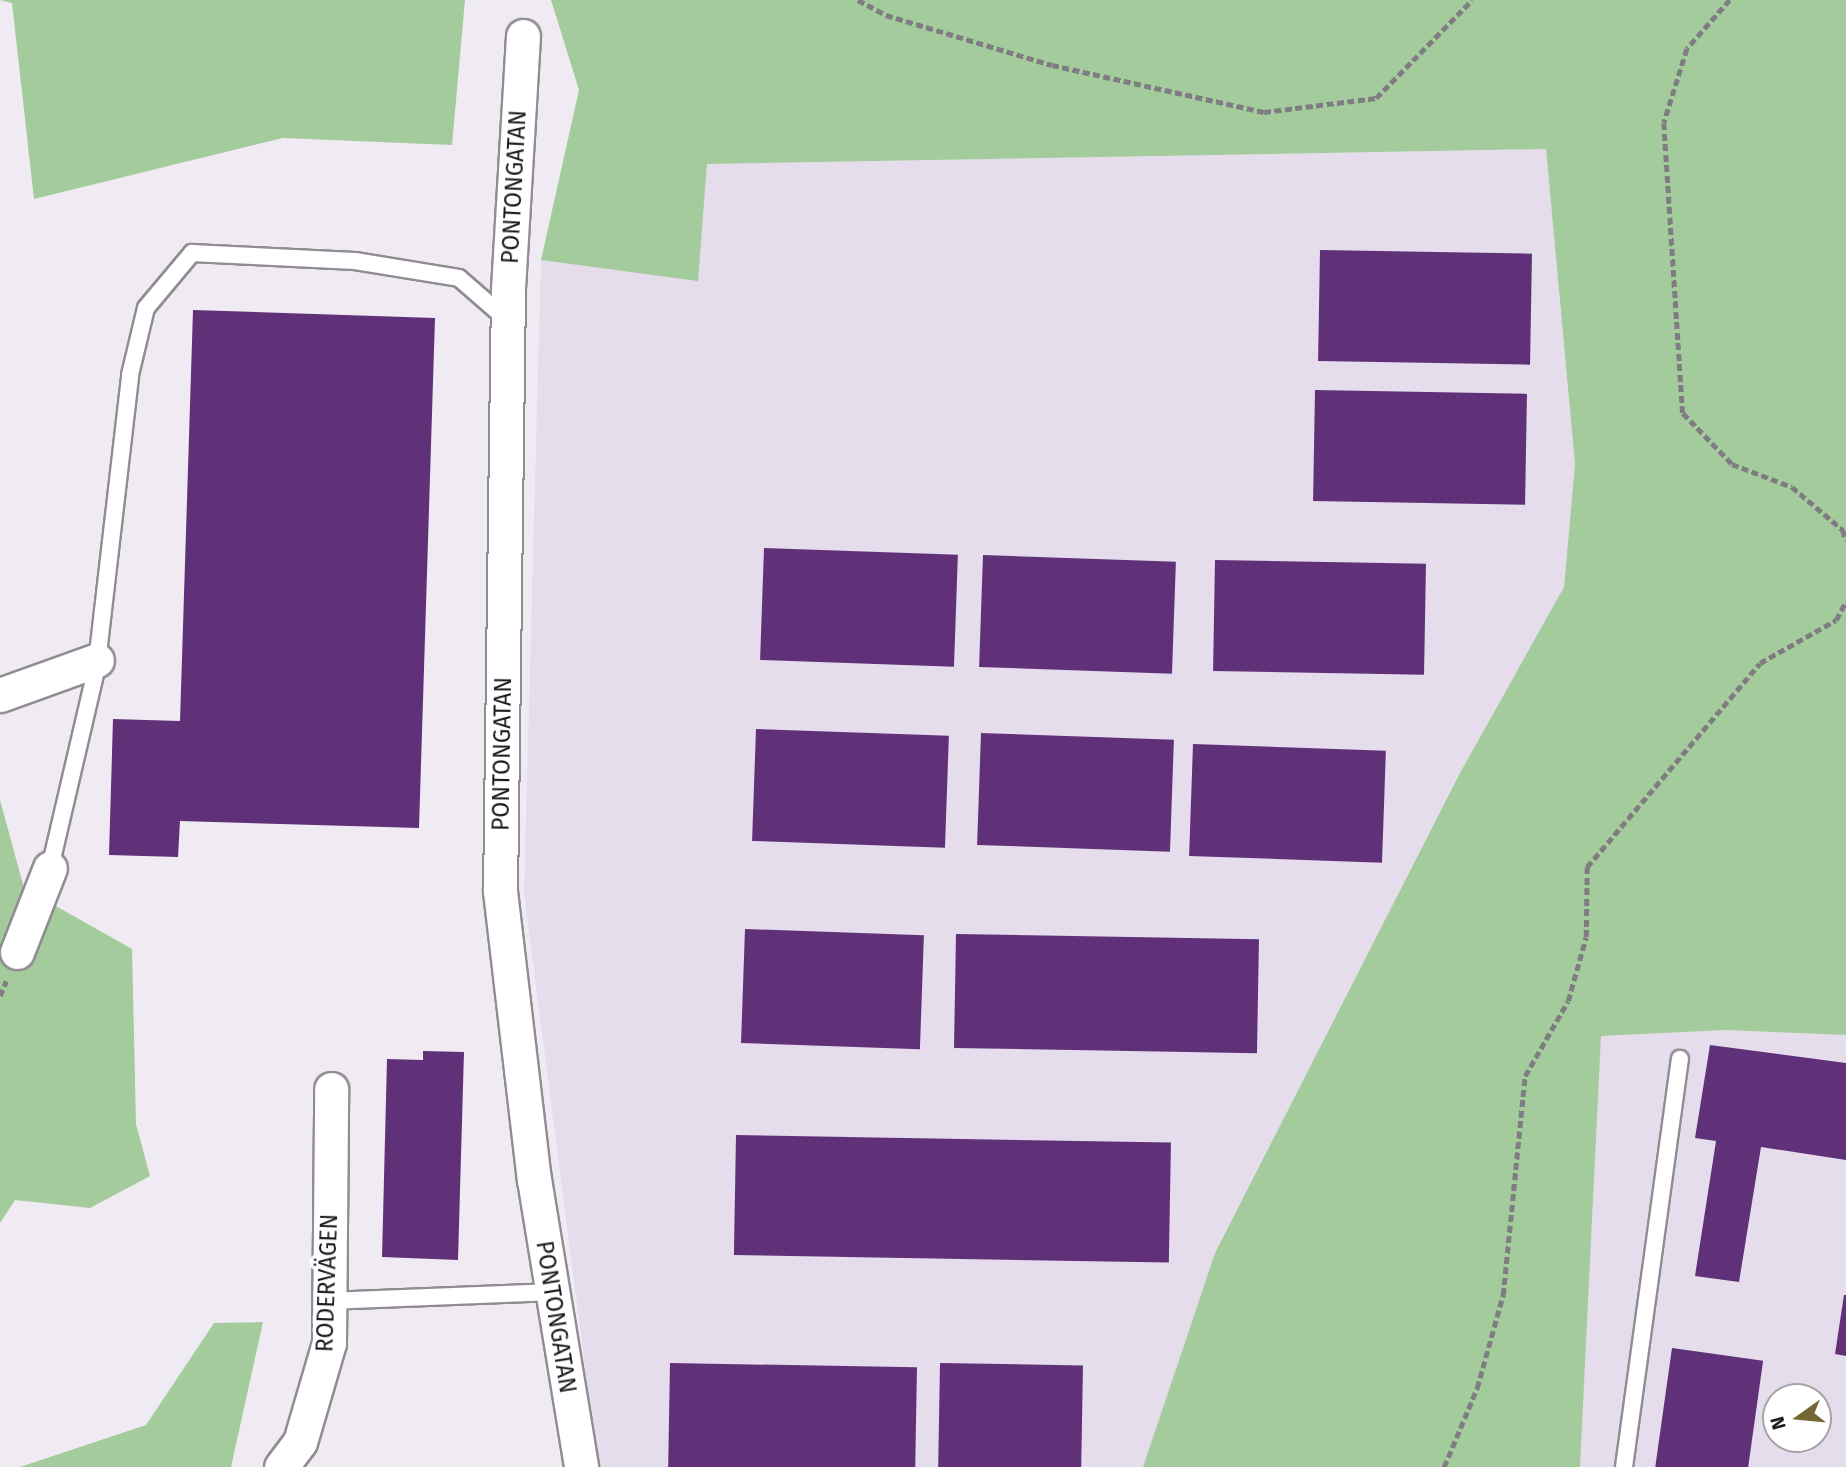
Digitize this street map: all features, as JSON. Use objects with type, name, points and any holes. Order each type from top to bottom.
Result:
[{"type":"street","name":"PONTONGATAN","points":[[523,36],[507,320],[500,891],[552,1292],[580,1467]]},
{"type":"street","points":[[0,695],[97,660]]},
{"type":"street","points":[[17,952],[50,868]]},
{"type":"street","name":"RODERVÄGEN","points":[[281,1467],[300,1442],[329,1343],[331,1089]]},
{"type":"lane","points":[[50,868],[97,660],[130,375],[146,308],[192,253],[355,261],[459,278],[507,320]]},
{"type":"lane","points":[[1624,1467],[1680,1059]]},
{"type":"lane","points":[[329,1301],[552,1292]]},
{"type":"path","points":[[858,0],[886,15],[1052,65],[1264,112],[1376,98],[1472,0]]},
{"type":"path","points":[[1730,0],[1687,49],[1664,123],[1683,413],[1732,464],[1792,487],[1843,530],[1846,541]]},
{"type":"path","points":[[1444,1467],[1477,1388],[1503,1295],[1525,1076],[1568,1001],[1586,937],[1587,867],[1760,663],[1836,620],[1846,601]]},
{"type":"shaded area","points":[[1546,149],[1575,464],[1564,587],[1460,773],[1215,1253],[1143,1467],[598,1467],[524,893],[541,260],[697,280],[707,164]]},
{"type":"shaded area","points":[[1725,1030],[1846,1035],[1846,1467],[1580,1467],[1601,1036]]},
{"type":"green space","points":[[0,0],[465,0],[452,145],[283,138],[34,199],[12,3]]},
{"type":"green space","points":[[551,0],[1846,0],[1846,1035],[1725,1030],[1601,1036],[1580,1467],[1143,1467],[1215,1253],[1460,773],[1564,587],[1575,464],[1546,149],[707,164],[698,281],[541,260],[579,90]]},
{"type":"green space","points":[[0,800],[24,888],[132,949],[136,1124],[150,1176],[90,1208],[15,1200],[0,1223]]},
{"type":"green space","points":[[263,1322],[231,1467],[20,1467],[146,1425],[214,1323]]},
{"type":"building","points":[[1320,250],[1532,254],[1530,365],[1318,361]]},
{"type":"building","points":[[193,310],[435,318],[419,828],[180,821],[178,857],[109,855],[113,719],[180,721]]},
{"type":"building","points":[[1315,390],[1527,394],[1525,505],[1313,501]]},
{"type":"building","points":[[764,548],[958,555],[954,667],[760,660]]},
{"type":"building","points":[[983,555],[1176,562],[1172,674],[979,667]]},
{"type":"building","points":[[1215,560],[1426,564],[1424,675],[1213,671]]},
{"type":"building","points":[[756,729],[949,736],[945,848],[752,841]]},
{"type":"building","points":[[981,733],[1174,740],[1170,852],[977,845]]},
{"type":"building","points":[[1193,744],[1386,751],[1382,863],[1189,856]]},
{"type":"building","points":[[745,929],[924,935],[920,1049],[741,1043]]},
{"type":"building","points":[[956,934],[1259,939],[1257,1053],[954,1048]]},
{"type":"building","points":[[1710,1045],[1846,1063],[1846,1160],[1761,1147],[1739,1282],[1695,1276],[1716,1141],[1695,1138]]},
{"type":"building","points":[[423,1051],[464,1052],[458,1260],[382,1257],[387,1059],[423,1060]]},
{"type":"building","points":[[736,1135],[1171,1143],[1169,1263],[734,1255]]},
{"type":"building","points":[[1846,1295],[1846,1356],[1835,1354]]},
{"type":"building","points":[[1672,1348],[1763,1361],[1748,1467],[1655,1467]]},
{"type":"building","points":[[670,1363],[917,1367],[915,1467],[668,1467]]},
{"type":"building","points":[[940,1363],[1083,1365],[1081,1467],[938,1467]]}]
